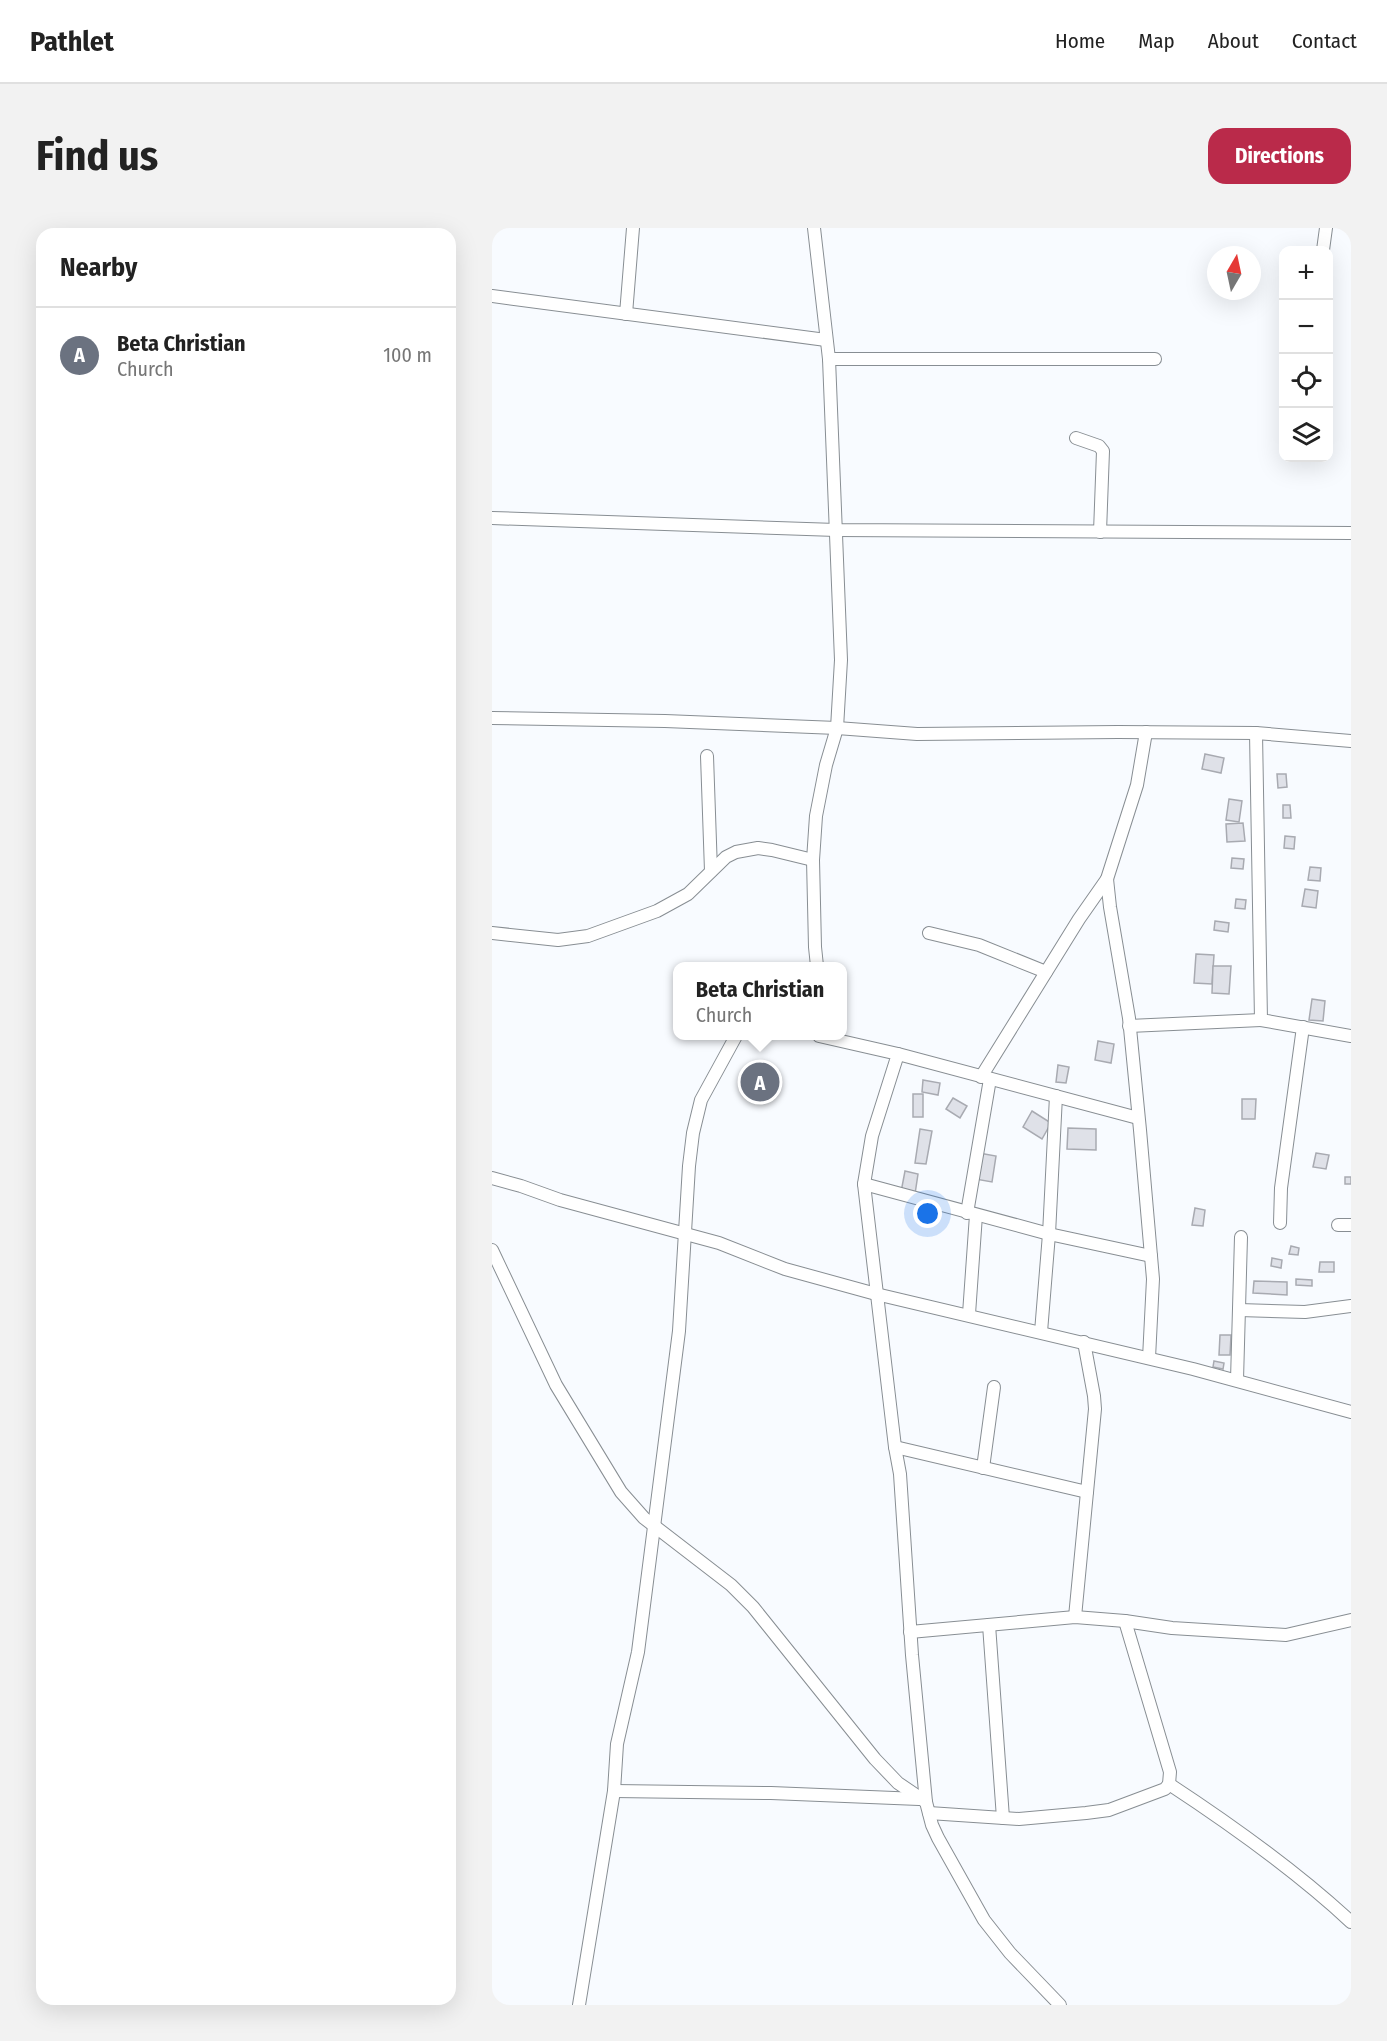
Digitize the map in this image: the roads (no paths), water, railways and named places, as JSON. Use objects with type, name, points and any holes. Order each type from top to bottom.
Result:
[{"type":"street","points":[[626,314],[633,228]]},
{"type":"street","points":[[813,228],[829,359],[842,660],[837,728],[826,765],[816,816],[813,860],[817,962]]},
{"type":"street","points":[[1324,246],[1326,228]]},
{"type":"street","points":[[492,296],[826,340]]},
{"type":"street","points":[[829,359],[1155,359]]},
{"type":"street","points":[[1076,438],[1099,446],[1103,451],[1100,532]]},
{"type":"street","points":[[492,518],[836,530],[1351,533]]},
{"type":"street","points":[[492,718],[665,721],[837,728],[917,734],[1256,733],[1351,741]]},
{"type":"street","points":[[969,1314],[971,1214],[986,1078],[1046,972],[1107,879],[1137,785],[1146,732]]},
{"type":"street","points":[[1256,733],[1261,1020]]},
{"type":"street","points":[[707,756],[711,872]]},
{"type":"street","points":[[492,933],[558,940],[588,936],[657,911],[688,894],[726,857],[736,852],[772,850],[813,860]]},
{"type":"street","points":[[1107,879],[1129,1026],[1138,1118],[1153,1290],[1149,1358]]},
{"type":"street","points":[[929,933],[978,945],[1046,972]]},
{"type":"street","points":[[1129,1026],[1261,1020],[1351,1036]]},
{"type":"street","points":[[1280,1223],[1281,1188],[1303,1027]]},
{"type":"street","points":[[579,2005],[614,1791],[617,1744],[638,1652],[655,1527],[679,1331],[688,1166],[693,1133],[701,1100],[733,1040]]},
{"type":"street","points":[[840,1040],[1138,1118]]},
{"type":"street","points":[[898,1054],[872,1136],[864,1184],[900,1474],[910,1632],[925,1805],[938,1838],[984,1920],[1010,1953],[1060,2005]]},
{"type":"street","points":[[1041,1332],[1056,1096]]},
{"type":"street","points":[[492,1178],[529,1188],[560,1200],[719,1243],[785,1269],[876,1294],[1149,1358],[1351,1412]]},
{"type":"street","points":[[864,1184],[1049,1234],[1150,1256]]},
{"type":"street","points":[[1338,1225],[1351,1225]]},
{"type":"street","points":[[1237,1380],[1242,1237]]},
{"type":"street","points":[[492,1250],[556,1385],[621,1492],[644,1518],[731,1585],[753,1607],[875,1759],[898,1783],[925,1805]]},
{"type":"street","points":[[1239,1310],[1305,1312],[1351,1306]]},
{"type":"street","points":[[1075,1617],[1095,1409],[1084,1342]]},
{"type":"street","points":[[983,1468],[994,1387]]},
{"type":"street","points":[[895,1447],[1088,1492]]},
{"type":"street","points":[[910,1632],[1075,1617],[1172,1628],[1268,1635],[1303,1632],[1351,1620]]},
{"type":"street","points":[[614,1791],[771,1793],[925,1805],[1019,1819],[1109,1810],[1165,1789],[1169,1784],[1170,1772],[1125,1621]]},
{"type":"street","points":[[989,1625],[1003,1818]]},
{"type":"street","points":[[1169,1784],[1228,1822],[1276,1858],[1314,1887],[1351,1922]]},
{"type":"place","name":"Beta Christian","points":[[760,1082]]}]
